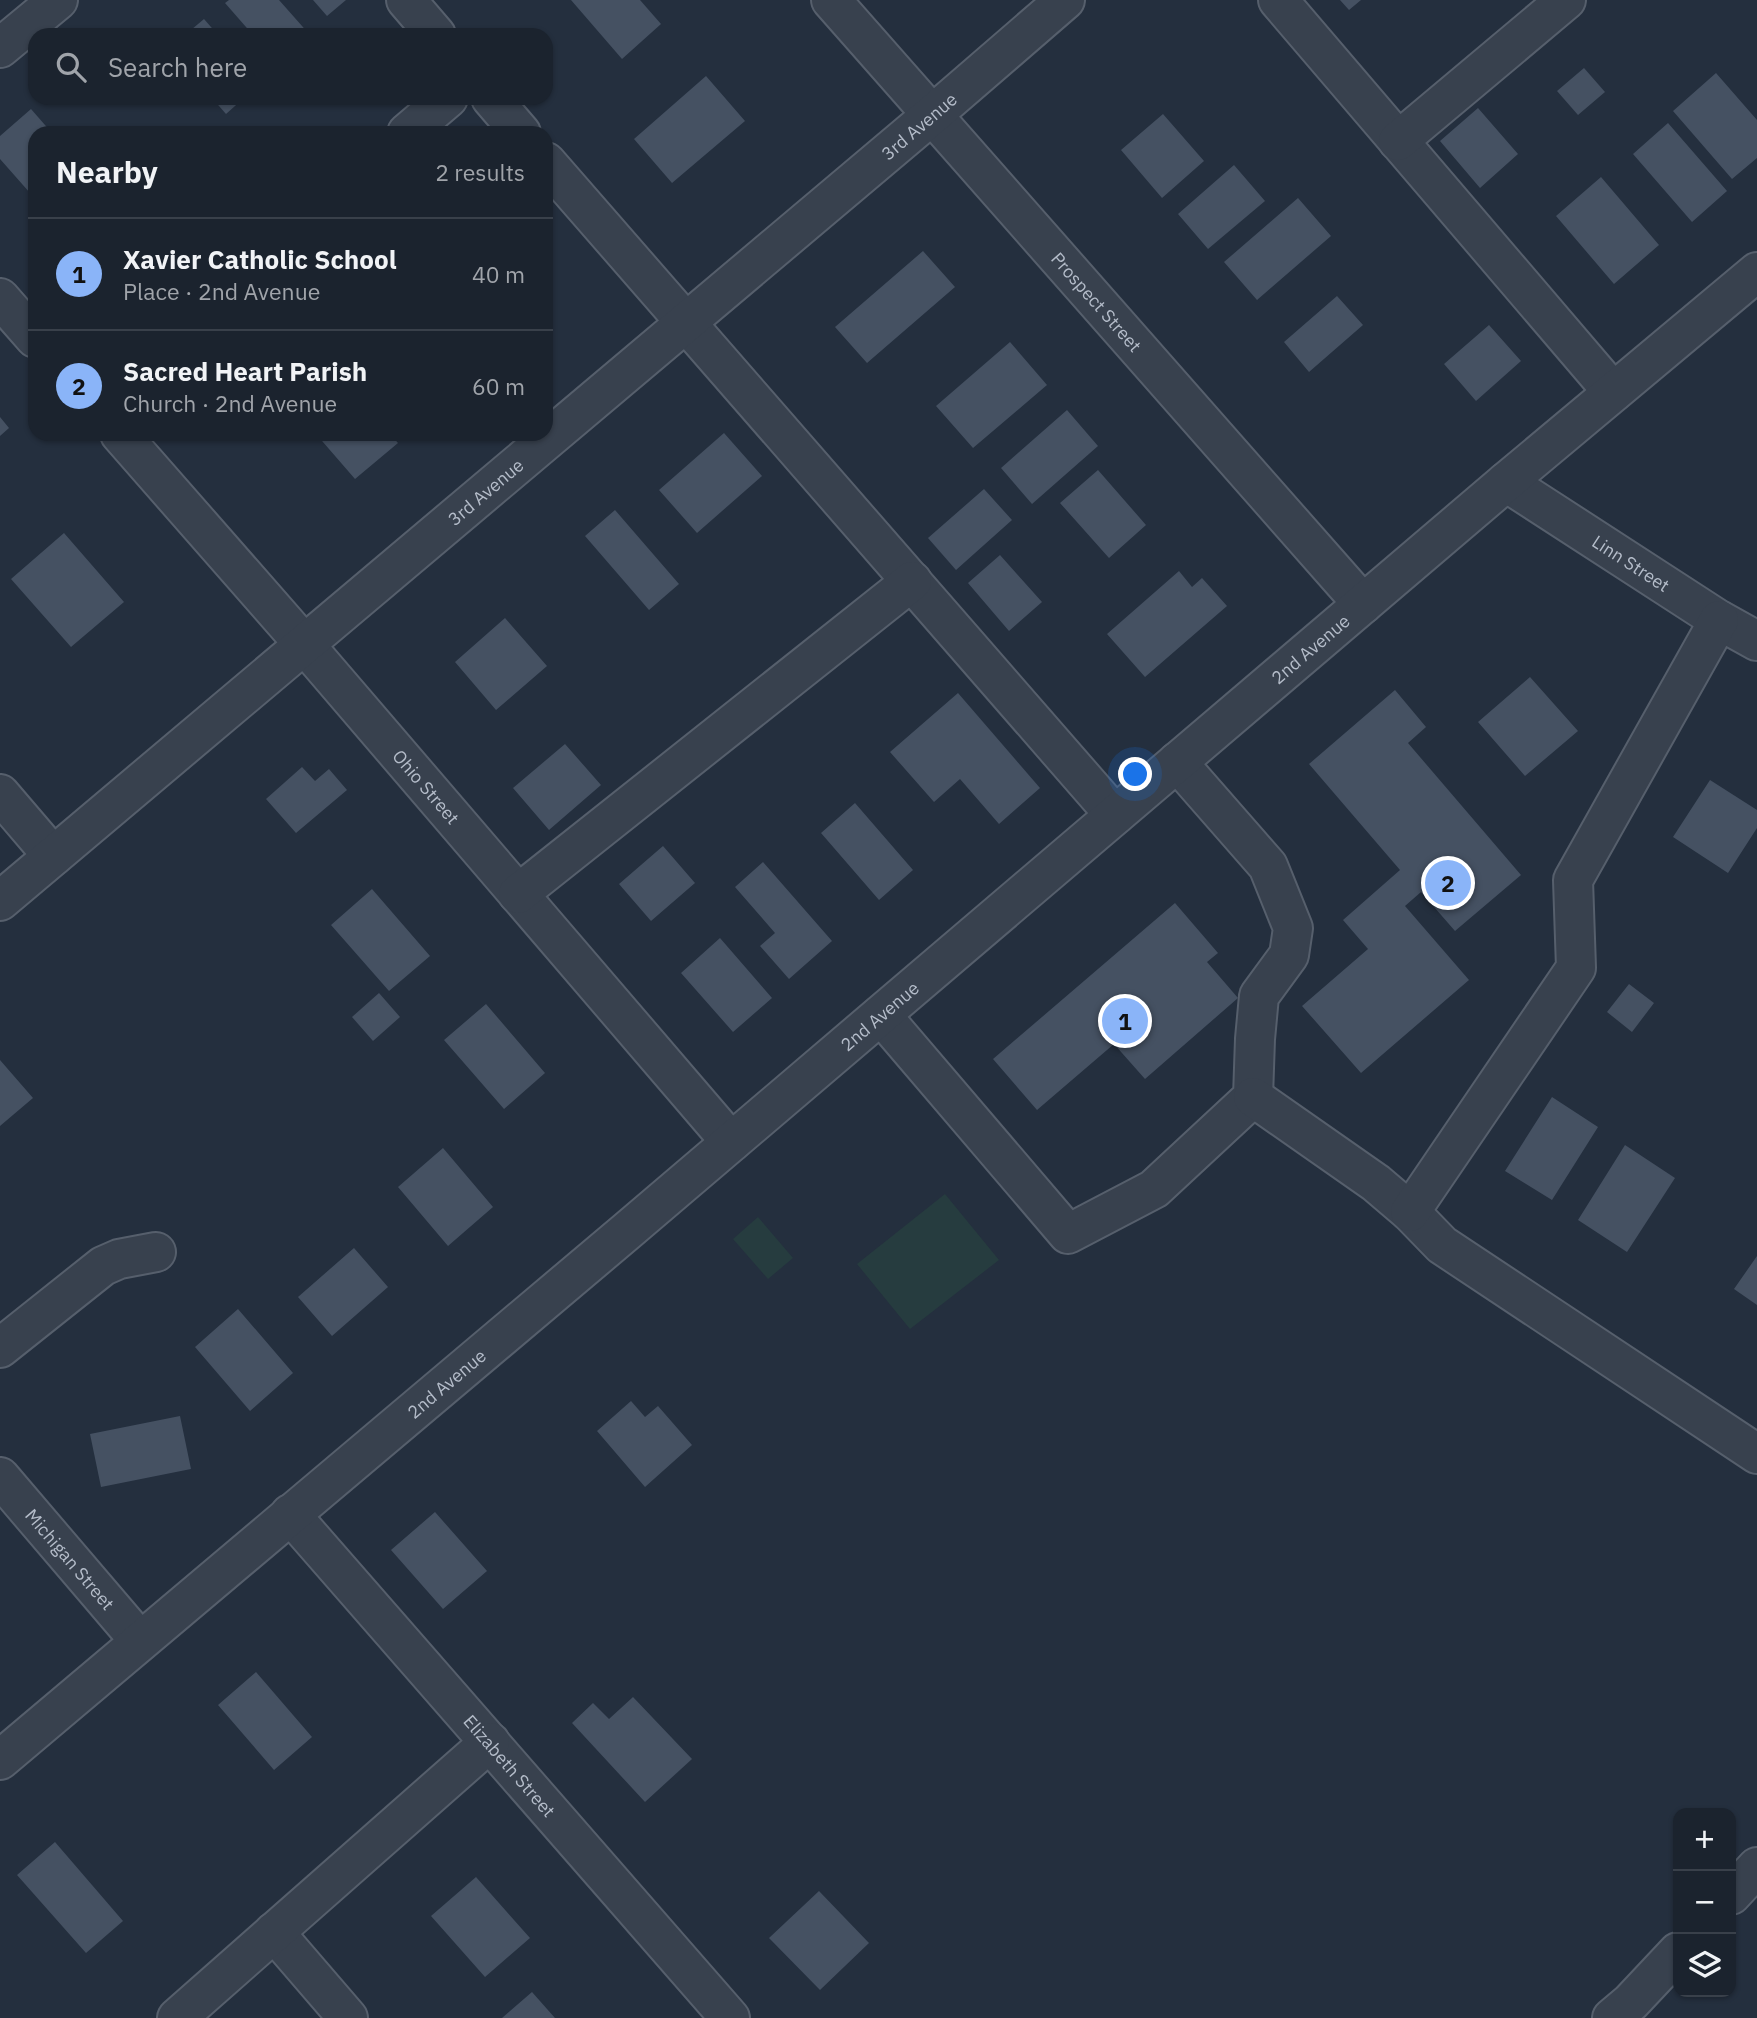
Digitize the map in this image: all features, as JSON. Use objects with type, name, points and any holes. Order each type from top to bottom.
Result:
[{"type":"street","points":[[0,48],[58,0]]},
{"type":"street","points":[[405,0],[430,28]]},
{"type":"street","name":"Prospect Street","points":[[831,0],[1363,604]]},
{"type":"street","name":"3rd Avenue","points":[[553,435],[932,116],[1065,0]]},
{"type":"street","points":[[1278,0],[1613,392]]},
{"type":"street","points":[[1398,141],[1566,0]]},
{"type":"street","points":[[415,126],[440,105]]},
{"type":"street","points":[[497,105],[515,126]]},
{"type":"street","points":[[553,170],[1115,815]]},
{"type":"street","name":"2nd Avenue","points":[[0,1760],[1757,272]]},
{"type":"street","points":[[0,298],[28,330]]},
{"type":"street","name":"Ohio Street","points":[[126,441],[731,1142]]},
{"type":"street","name":"3rd Avenue","points":[[0,901],[546,441]]},
{"type":"street","name":"Linn Street","points":[[1506,482],[1719,620],[1757,641]]},
{"type":"street","points":[[518,894],[912,581]]},
{"type":"street","points":[[1410,1212],[1576,968],[1573,880],[1719,620]]},
{"type":"street","points":[[881,1015],[1068,1234],[1154,1189],[1253,1097],[1259,996],[1289,955],[1293,928],[1268,866],[1177,762]]},
{"type":"street","points":[[0,794],[53,856]]},
{"type":"street","points":[[1253,1097],[1376,1183],[1410,1212],[1442,1245],[1757,1454]]},
{"type":"street","points":[[0,1348],[103,1266],[119,1259],[156,1252]]},
{"type":"street","name":"Michigan Street","points":[[0,1477],[140,1641]]},
{"type":"street","name":"Elizabeth Street","points":[[290,1514],[730,2018]]},
{"type":"street","points":[[177,2018],[490,1742]]},
{"type":"street","points":[[1736,1890],[1757,1867]]},
{"type":"street","points":[[274,1933],[348,2018]]},
{"type":"street","points":[[1612,2018],[1673,1957]]},
{"type":"green space","points":[[945,1194],[999,1260],[910,1329],[857,1264]]},
{"type":"green space","points":[[758,1217],[793,1258],[768,1279],[733,1239]]},
{"type":"building","points":[[229,0],[279,0],[304,28],[247,28],[225,3]]},
{"type":"building","points":[[313,0],[346,0],[327,16]]},
{"type":"building","points":[[571,0],[640,0],[661,24],[622,59]]},
{"type":"building","points":[[1340,0],[1361,0],[1349,10]]},
{"type":"building","points":[[204,19],[212,28],[193,28]]},
{"type":"building","points":[[1584,68],[1605,92],[1578,115],[1557,91]]},
{"type":"building","points":[[1716,73],[1757,120],[1757,158],[1732,179],[1673,111]]},
{"type":"building","points":[[706,76],[745,121],[672,183],[634,139]]},
{"type":"building","points":[[218,105],[236,105],[226,114]]},
{"type":"building","points":[[1478,108],[1518,154],[1480,188],[1440,141]]},
{"type":"building","points":[[31,109],[46,126],[28,126],[28,191],[0,159],[0,136]]},
{"type":"building","points":[[1163,114],[1204,161],[1162,198],[1121,150]]},
{"type":"building","points":[[1668,123],[1727,191],[1692,222],[1633,154]]},
{"type":"building","points":[[1234,165],[1265,201],[1208,249],[1178,214]]},
{"type":"building","points":[[1601,177],[1659,245],[1614,284],[1556,216]]},
{"type":"building","points":[[1298,198],[1331,236],[1257,300],[1224,262]]},
{"type":"building","points":[[923,251],[955,287],[867,363],[835,327]]},
{"type":"building","points":[[1337,296],[1363,325],[1309,372],[1284,342]]},
{"type":"building","points":[[1489,325],[1521,361],[1476,401],[1444,364]]},
{"type":"building","points":[[1010,342],[1047,385],[973,448],[936,406]]},
{"type":"building","points":[[1067,410],[1098,446],[1032,504],[1001,468]]},
{"type":"building","points":[[0,417],[9,428],[0,436]]},
{"type":"building","points":[[724,433],[762,476],[697,533],[659,490]]},
{"type":"building","points":[[322,441],[398,443],[355,479]]},
{"type":"building","points":[[1098,470],[1146,525],[1109,558],[1060,503]]},
{"type":"building","points":[[984,489],[1012,520],[956,570],[928,538]]},
{"type":"building","points":[[615,510],[679,584],[649,610],[585,536]]},
{"type":"building","points":[[64,533],[124,602],[71,647],[11,579]]},
{"type":"building","points":[[1000,555],[1042,602],[1009,631],[968,583]]},
{"type":"building","points":[[1179,571],[1192,587],[1202,578],[1227,606],[1145,677],[1107,634]]},
{"type":"building","points":[[505,618],[547,666],[496,710],[455,662]]},
{"type":"building","points":[[1530,677],[1578,731],[1525,776],[1478,722]]},
{"type":"building","points":[[1395,690],[1426,727],[1408,743],[1521,875],[1455,931],[1421,892],[1405,906],[1469,980],[1361,1073],[1302,1006],[1368,949],[1343,920],[1400,870],[1309,764]]},
{"type":"building","points":[[958,693],[1040,788],[999,824],[960,779],[934,802],[890,752]]},
{"type":"building","points":[[565,744],[601,785],[549,830],[513,788]]},
{"type":"building","points":[[302,767],[315,781],[329,769],[347,790],[296,833],[266,799]]},
{"type":"building","points":[[1710,780],[1757,810],[1757,828],[1728,873],[1673,837]]},
{"type":"building","points":[[855,803],[913,870],[879,900],[821,833]]},
{"type":"building","points":[[663,846],[695,883],[651,921],[619,884]]},
{"type":"building","points":[[763,862],[832,941],[789,979],[760,946],[775,933],[735,887]]},
{"type":"building","points":[[372,889],[430,956],[389,991],[331,925]]},
{"type":"building","points":[[1175,903],[1218,953],[1207,962],[1238,998],[1145,1079],[1114,1044],[1037,1110],[993,1059]]},
{"type":"building","points":[[720,938],[772,998],[733,1032],[681,973]]},
{"type":"building","points":[[1629,984],[1654,1003],[1632,1032],[1607,1012]]},
{"type":"building","points":[[379,993],[400,1017],[373,1041],[352,1017]]},
{"type":"building","points":[[486,1004],[545,1073],[504,1109],[444,1040]]},
{"type":"building","points":[[0,1060],[33,1098],[0,1126]]},
{"type":"building","points":[[1552,1097],[1598,1127],[1552,1200],[1505,1171]]},
{"type":"building","points":[[1625,1145],[1675,1178],[1627,1252],[1578,1220]]},
{"type":"building","points":[[443,1148],[493,1207],[448,1246],[398,1187]]},
{"type":"building","points":[[354,1248],[388,1287],[332,1336],[298,1297]]},
{"type":"building","points":[[1757,1256],[1757,1305],[1734,1289]]},
{"type":"building","points":[[238,1309],[293,1373],[250,1411],[195,1347]]},
{"type":"building","points":[[631,1401],[645,1417],[658,1406],[692,1445],[645,1487],[597,1431]]},
{"type":"building","points":[[180,1416],[191,1469],[101,1487],[90,1434]]},
{"type":"building","points":[[435,1512],[487,1571],[443,1609],[391,1550]]},
{"type":"building","points":[[256,1672],[312,1737],[274,1770],[218,1705]]},
{"type":"building","points":[[633,1697],[692,1759],[645,1802],[572,1723],[593,1703],[609,1719]]},
{"type":"building","points":[[55,1842],[123,1921],[86,1953],[17,1875]]},
{"type":"building","points":[[476,1877],[530,1938],[485,1977],[431,1916]]},
{"type":"building","points":[[819,1891],[869,1943],[820,1990],[769,1938]]},
{"type":"building","points":[[532,1992],[555,2018],[502,2018]]},
{"type":"place","name":"Sacred Heart Parish","points":[[1448,883]]},
{"type":"place","name":"Xavier Catholic School","points":[[1125,1021]]}]
